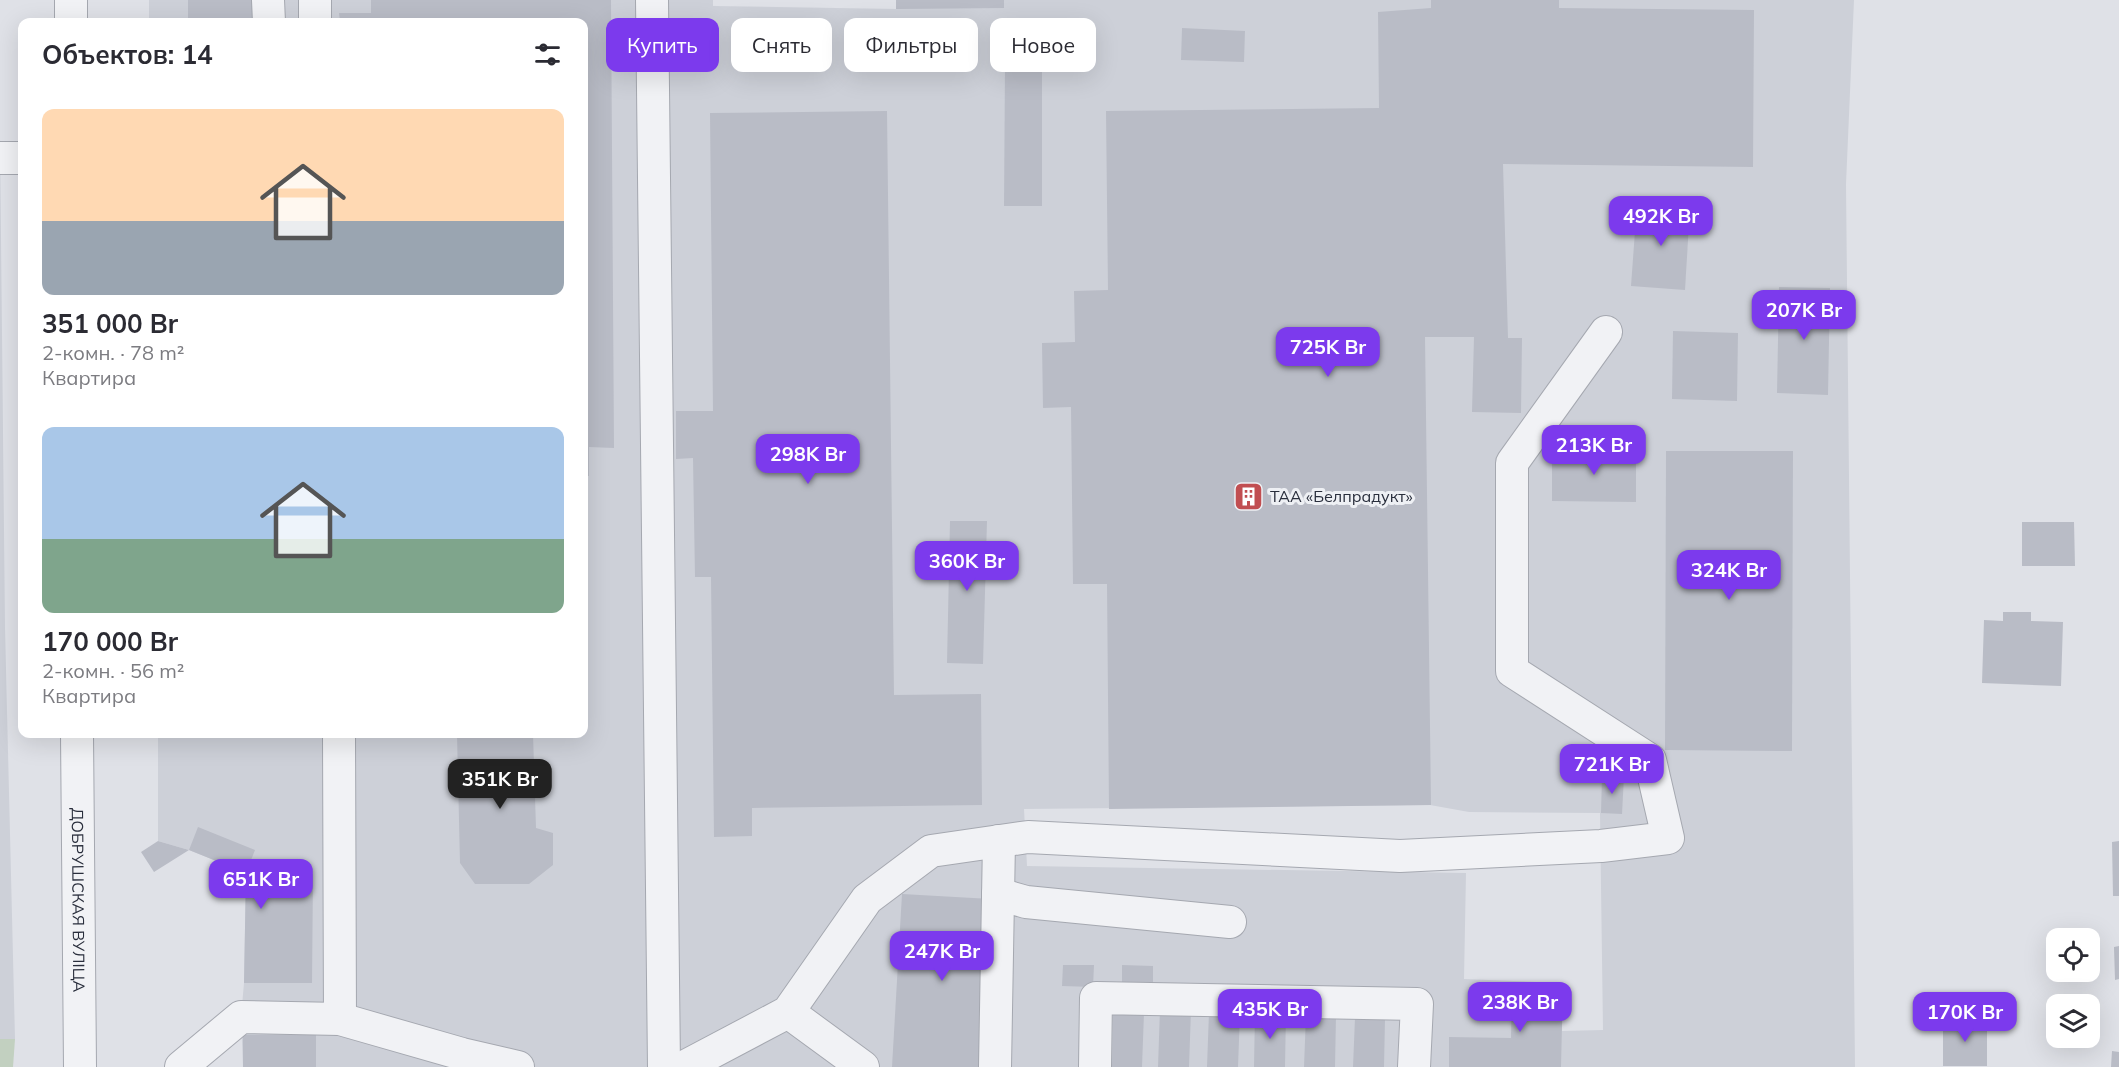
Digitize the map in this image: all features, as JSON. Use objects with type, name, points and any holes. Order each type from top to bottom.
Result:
[{"type":"street","points":[[71,0],[71,18]]},
{"type":"street","points":[[268,0],[268,18]]},
{"type":"street","points":[[315,0],[315,18]]},
{"type":"street","points":[[652,0],[664,1067]]},
{"type":"street","points":[[0,158],[18,158]]},
{"type":"street","points":[[684,1067],[788,1012],[867,899],[931,851],[1028,837],[1400,856],[1601,846],[1668,838],[1650,760],[1512,671],[1512,463],[1606,332]]},
{"type":"street","name":"ДОБРУШСКАЯ ВУЛІЦА","points":[[77,738],[80,1067]]},
{"type":"street","points":[[339,738],[340,1019]]},
{"type":"street","points":[[995,1067],[999,841]]},
{"type":"street","points":[[998,894],[1026,902],[1230,922]]},
{"type":"street","points":[[1095,1067],[1096,998],[1417,1004],[1414,1067]]},
{"type":"street","points":[[788,1012],[863,1067]]},
{"type":"street","points":[[182,1067],[242,1017],[340,1019],[462,1054],[518,1067]]},
{"type":"shaded area","points":[[149,0],[713,0],[713,6],[896,9],[896,0],[1854,0],[1846,184],[1855,1067],[243,1067],[241,1017],[244,983],[246,873],[189,850],[158,841],[158,738],[588,738],[588,18],[149,18]],"holes":[[[1430,805],[1469,812],[1600,813],[1603,1030],[1562,1031],[1563,983],[1464,979],[1466,873],[1027,866],[1024,809]]]},
{"type":"shaded area","points":[[0,138],[5,628],[15,1039],[0,1039]]},
{"type":"green space","points":[[0,1039],[15,1039],[13,1067],[0,1067]]},
{"type":"building","points":[[188,0],[257,0],[258,18],[188,18]]},
{"type":"building","points":[[371,0],[611,0],[611,18],[606,18],[606,72],[611,72],[614,448],[589,447],[589,476],[588,18],[340,18],[339,13],[371,13]]},
{"type":"building","points":[[896,0],[1004,0],[1004,8],[896,9]]},
{"type":"building","name":"ТАА «Белпрадукт»","points":[[1431,0],[1559,0],[1559,8],[1754,10],[1753,167],[1503,164],[1508,338],[1522,338],[1521,413],[1472,412],[1474,337],[1425,337],[1431,805],[1109,809],[1107,584],[1073,584],[1071,407],[1043,408],[1042,343],[1075,342],[1074,291],[1108,290],[1106,111],[1379,108],[1378,12],[1431,8]]},
{"type":"building","points":[[1182,28],[1245,31],[1244,62],[1181,60]]},
{"type":"building","points":[[1005,72],[1042,72],[1042,206],[1004,206]]},
{"type":"building","points":[[887,111],[894,695],[981,694],[982,805],[752,808],[752,836],[714,837],[711,577],[695,577],[693,458],[676,459],[676,411],[713,411],[710,113]]},
{"type":"building","points":[[1637,204],[1690,207],[1685,290],[1631,286]]},
{"type":"building","points":[[1779,287],[1830,288],[1828,395],[1777,393]]},
{"type":"building","points":[[1673,331],[1738,333],[1737,401],[1672,399]]},
{"type":"building","points":[[1552,449],[1636,450],[1636,502],[1552,501]]},
{"type":"building","points":[[1666,451],[1793,451],[1792,751],[1665,750]]},
{"type":"building","points":[[950,521],[987,521],[983,664],[947,663]]},
{"type":"building","points":[[2022,522],[2074,522],[2075,566],[2022,566]]},
{"type":"building","points":[[2003,612],[2031,612],[2031,621],[2063,622],[2061,686],[1982,683],[1984,620],[2003,621]]},
{"type":"building","points":[[457,738],[533,738],[536,828],[553,833],[553,865],[529,884],[475,884],[460,863]]},
{"type":"building","points":[[1602,776],[1624,776],[1622,814],[1601,813]]},
{"type":"building","points":[[198,827],[255,850],[246,873],[189,850]]},
{"type":"building","points":[[158,841],[189,850],[154,872],[141,852]]},
{"type":"building","points":[[2119,841],[2119,896],[2113,896],[2112,842]]},
{"type":"building","points":[[246,873],[313,874],[312,983],[244,983]]},
{"type":"building","points":[[902,894],[991,899],[982,1067],[892,1067]]},
{"type":"building","points":[[2119,946],[2119,979],[2115,980],[2114,947]]},
{"type":"building","points":[[1063,965],[1094,965],[1093,987],[1062,986]]},
{"type":"building","points":[[1122,965],[1153,966],[1153,987],[1122,986]]},
{"type":"building","points":[[1512,982],[1563,983],[1561,1067],[1449,1067],[1449,1037],[1511,1038]]},
{"type":"building","points":[[1160,1009],[1191,1010],[1189,1067],[1158,1067]]},
{"type":"building","points":[[1113,1012],[1144,1013],[1142,1067],[1112,1067]]},
{"type":"building","points":[[1209,1012],[1240,1013],[1238,1067],[1207,1067]]},
{"type":"building","points":[[1255,1012],[1286,1013],[1285,1067],[1254,1067]]},
{"type":"building","points":[[1306,1015],[1336,1016],[1335,1067],[1304,1067]]},
{"type":"building","points":[[1355,1018],[1385,1019],[1384,1067],[1353,1067]]},
{"type":"building","points":[[1943,1020],[1987,1020],[1987,1066],[1943,1066]]},
{"type":"building","points":[[243,1035],[316,1035],[316,1067],[243,1067]]},
{"type":"building","points":[[2112,1051],[2119,1052],[2119,1067],[2111,1067]]},
{"type":"place","name":"ТАА «Белпрадукт»","points":[[1249,496]]}]
